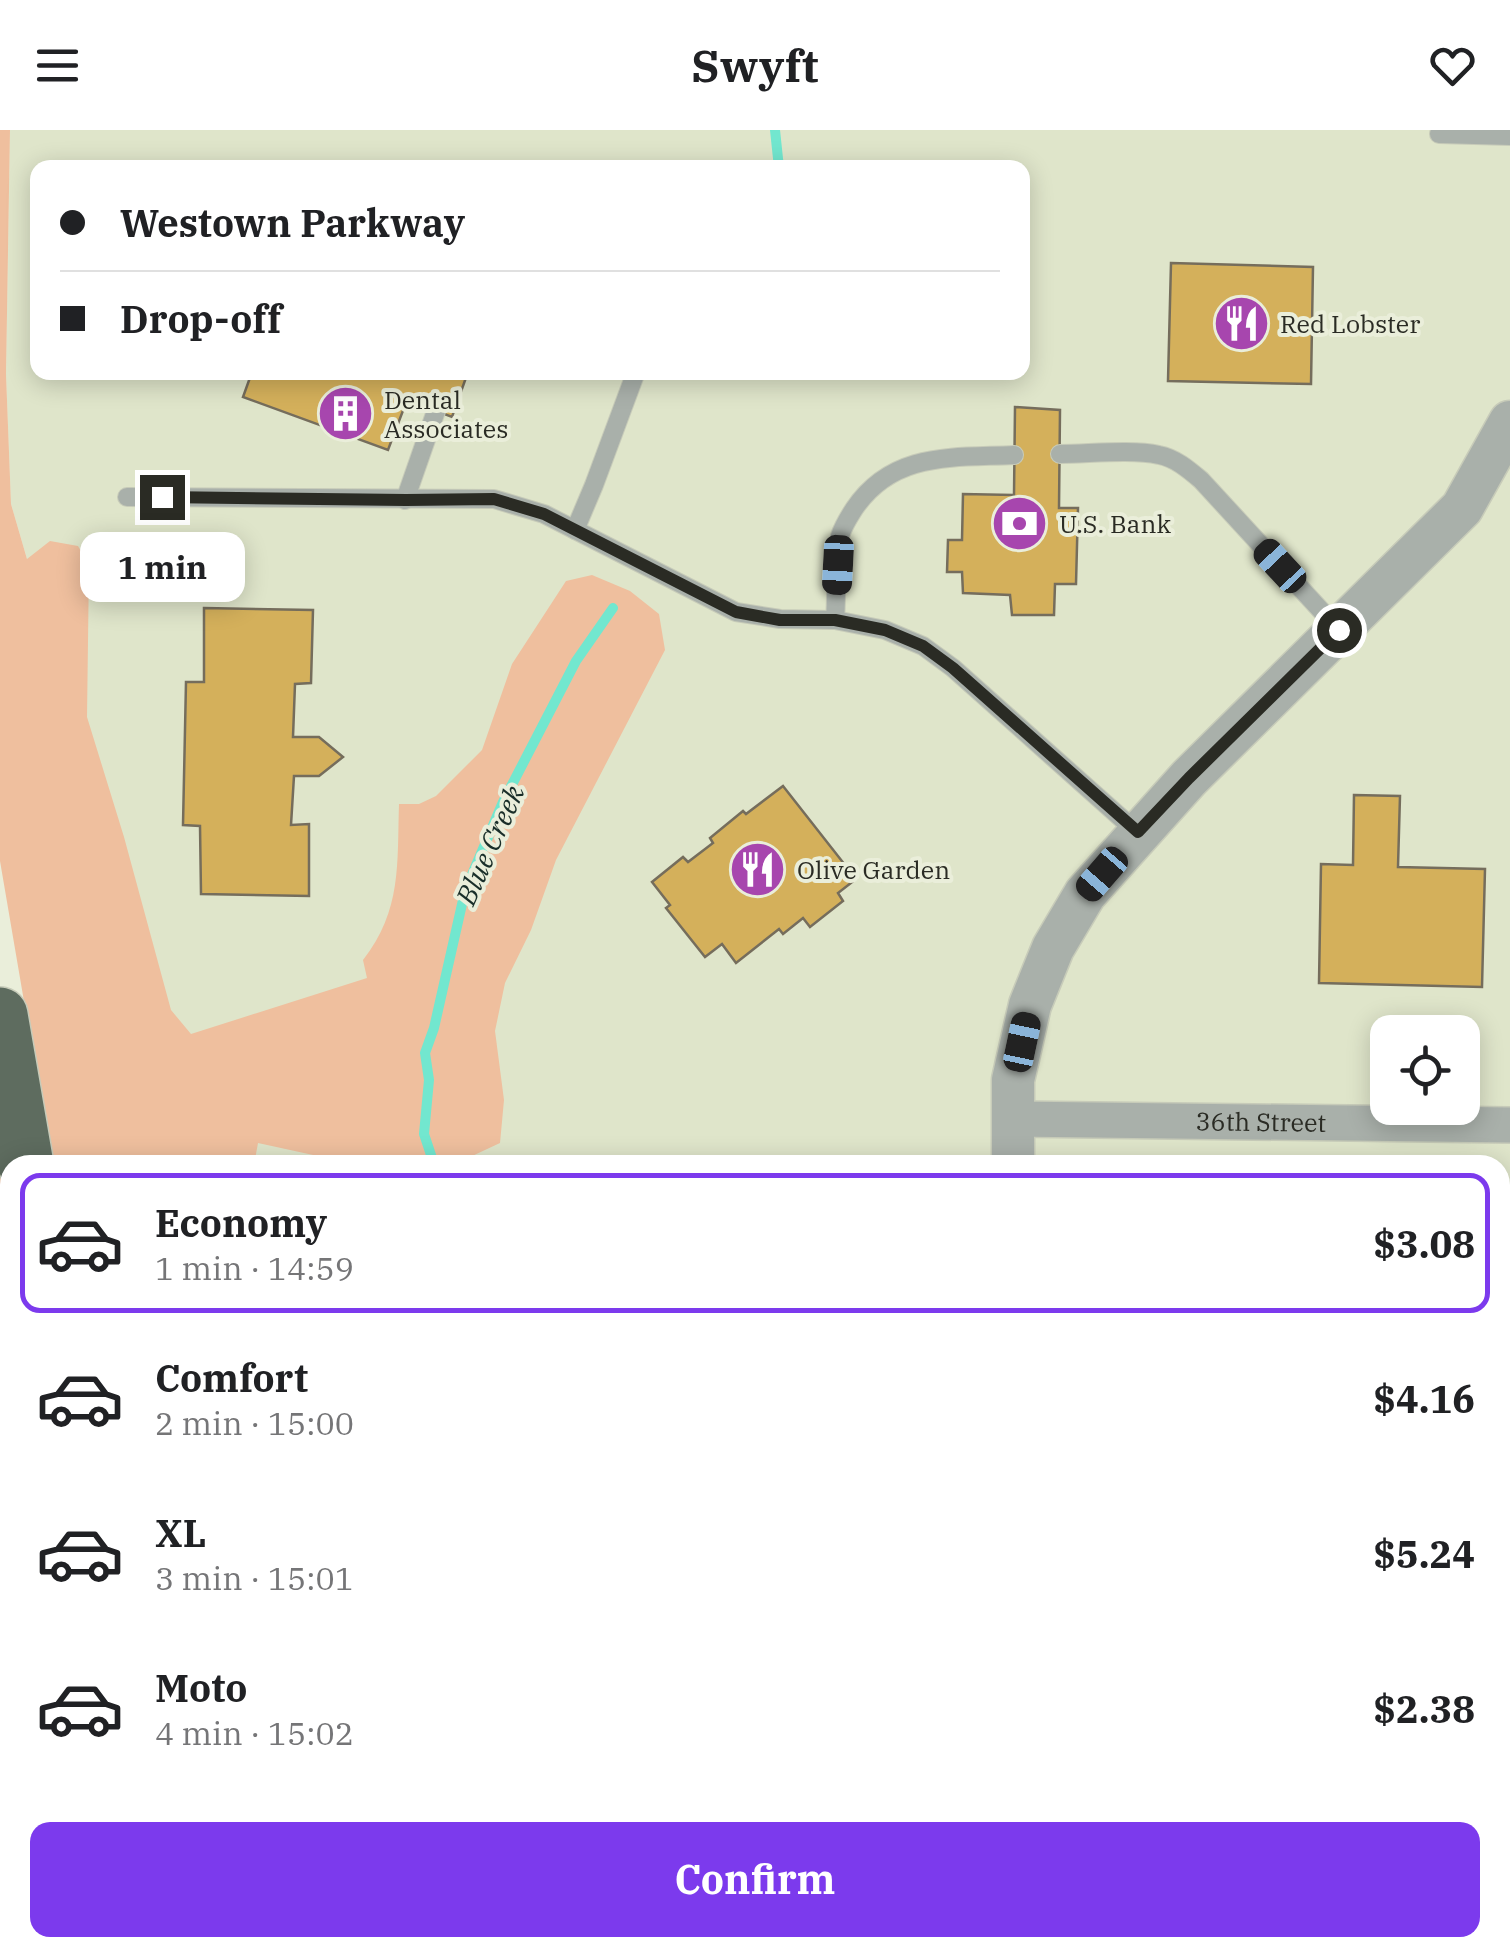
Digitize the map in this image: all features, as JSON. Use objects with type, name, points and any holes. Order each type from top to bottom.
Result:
[{"type":"highway","points":[[0,1015],[24,1155]]},
{"type":"street","points":[[1012,1155],[1013,1080],[1030,1005],[1053,948],[1085,894],[1189,778],[1462,508],[1500,465],[1510,422]]},
{"type":"street","name":"36th Street","points":[[1013,1119],[1510,1125]]},
{"type":"lane","points":[[1439,134],[1510,136]]},
{"type":"lane","points":[[575,530],[633,380]]},
{"type":"lane","points":[[406,500],[436,411]]},
{"type":"lane","points":[[835,620],[840,537],[847,520],[872,487],[908,465],[1014,454]]},
{"type":"lane","points":[[1060,454],[1161,455],[1181,464],[1201,480],[1339,630]]},
{"type":"lane","points":[[127,497],[494,499],[544,514],[736,612],[780,620],[835,620],[885,630],[923,646],[1138,832]]},
{"type":"shaded area","points":[[0,130],[10,130],[6,374],[11,504],[27,559],[50,541],[78,546],[89,565],[87,717],[171,1010],[191,1034],[367,978],[363,960],[385,923],[395,886],[399,804],[419,804],[436,796],[482,750],[512,664],[566,581],[592,575],[630,591],[659,614],[665,650],[556,860],[531,930],[505,983],[495,1031],[504,1100],[500,1143],[474,1155],[313,1155],[258,1143],[256,1155],[50,1155],[0,861]]},
{"type":"shaded area","points":[[10,130],[1510,130],[1510,1155],[201,1155],[11,504],[6,374]]},
{"type":"building","name":"Red Lobster","points":[[1171,263],[1313,267],[1311,384],[1168,381]]},
{"type":"building","name":"Dental Associates","points":[[249,380],[465,380],[452,417],[407,400],[388,450],[243,397]]},
{"type":"building","name":"U.S. Bank","points":[[1015,407],[1060,410],[1059,508],[1078,508],[1076,584],[1055,584],[1054,615],[1012,615],[1010,595],[963,593],[962,572],[947,572],[948,540],[962,540],[963,494],[1014,495]]},
{"type":"building","points":[[204,608],[313,610],[311,683],[295,684],[293,737],[319,737],[343,757],[319,776],[294,776],[291,825],[309,824],[309,896],[201,894],[200,826],[183,825],[186,682],[204,682]]},
{"type":"building","name":"Olive Garden","points":[[783,786],[856,879],[838,893],[843,901],[810,927],[803,918],[783,934],[779,929],[736,963],[722,944],[705,957],[666,908],[670,905],[652,882],[683,857],[688,862],[713,843],[710,838],[743,811],[746,814]]},
{"type":"building","points":[[1354,795],[1400,796],[1398,867],[1485,869],[1482,987],[1319,983],[1321,864],[1353,865]]},
{"type":"waterway","name":"Blue Creek","points":[[775,130],[778,160]]},
{"type":"waterway","name":"Blue Creek","points":[[431,1155],[424,1134],[429,1080],[425,1053],[465,891],[503,802],[576,661],[613,608]]},
{"type":"place","name":"Red Lobster","points":[[1241,324]]},
{"type":"place","name":"Dental Associates","points":[[345,414]]},
{"type":"place","name":"U.S. Bank","points":[[1020,524]]},
{"type":"place","name":"Olive Garden","points":[[758,870]]},
{"type":"route","points":[[162,497],[494,499],[544,514],[736,612],[780,620],[835,620],[885,630],[923,646],[953,668],[1138,832],[1339,630]]}]
